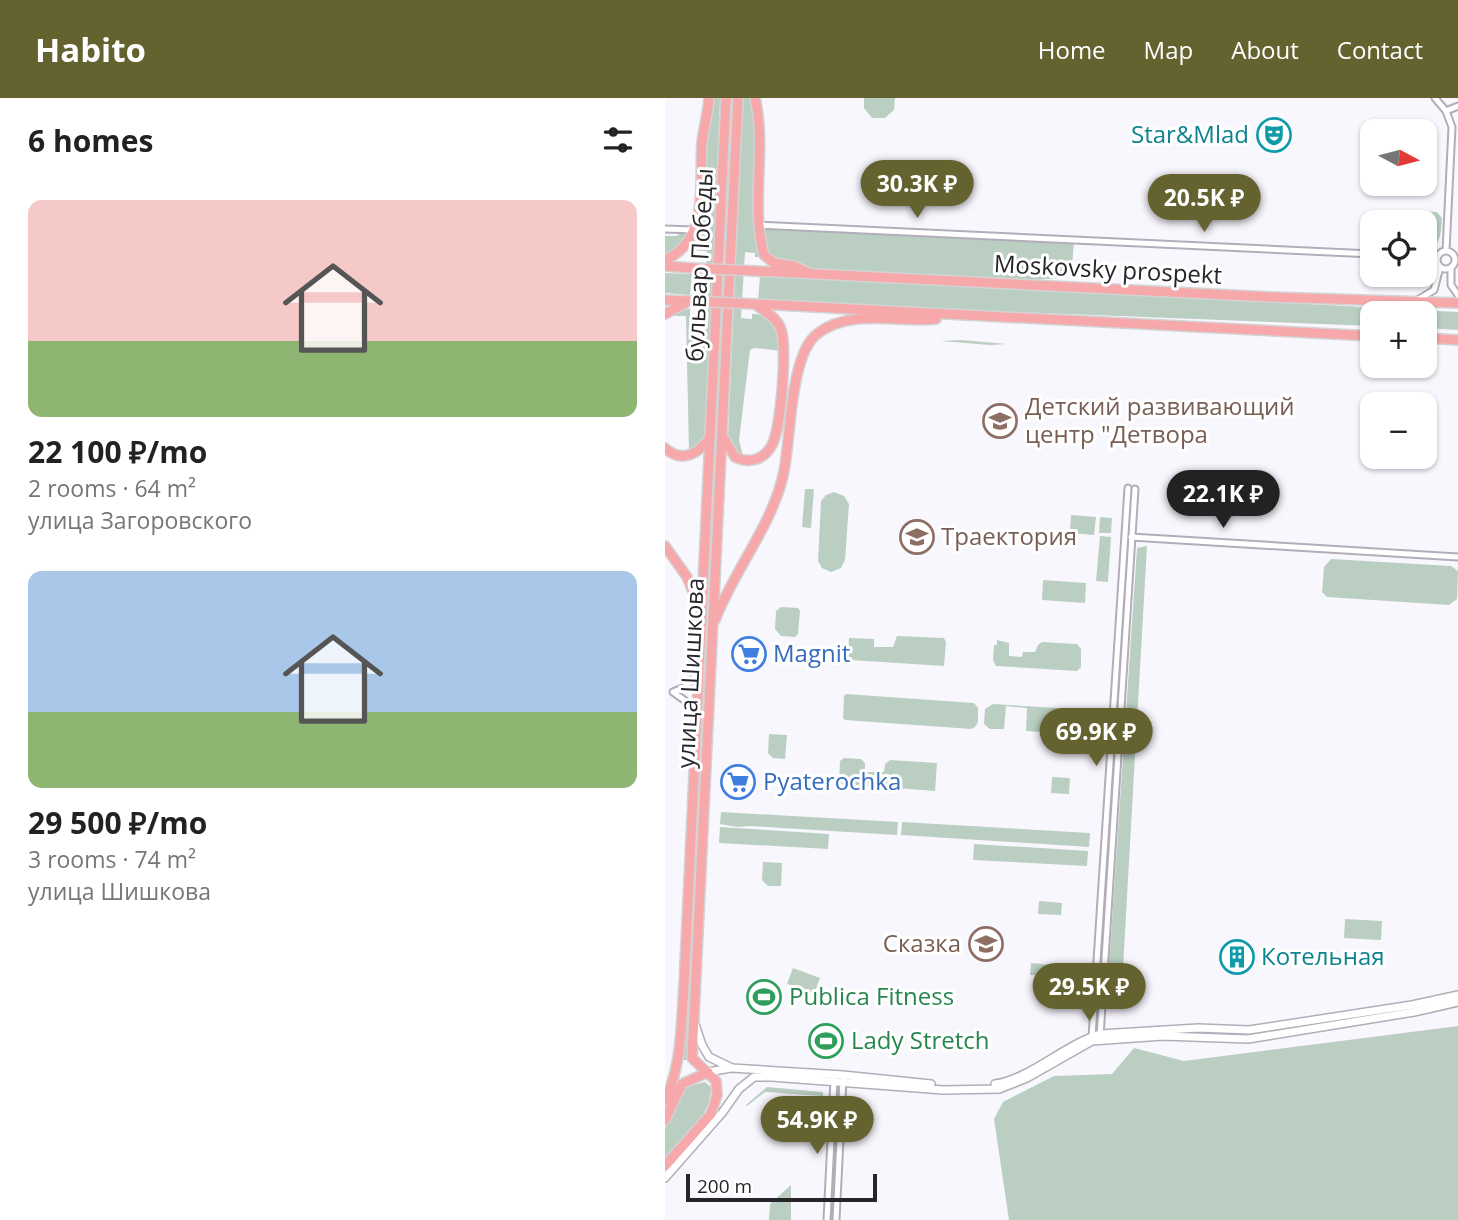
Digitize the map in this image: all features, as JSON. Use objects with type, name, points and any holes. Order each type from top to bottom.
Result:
[{"type":"main road","points":[[665,260],[677,255],[695,230],[699,215],[703,137],[709,98]]},
{"type":"main road","name":"бульвар Победы","points":[[711,434],[726,98]]},
{"type":"main road","name":"бульвар Победы","points":[[722,435],[738,98]]},
{"type":"main road","points":[[755,98],[761,132],[759,225],[762,248],[768,260],[794,266],[813,275]]},
{"type":"main road","name":"Moskovsky prospekt","points":[[665,266],[1253,296],[1412,301]]},
{"type":"main road","points":[[665,300],[1360,335]]},
{"type":"main road","points":[[665,314],[689,301]]},
{"type":"main road","name":"Moskovsky prospekt","points":[[1437,302],[1458,303]]},
{"type":"main road","points":[[722,435],[735,457],[751,461],[767,452],[775,434],[783,377],[784,338],[777,322],[755,304]]},
{"type":"main road","points":[[712,628],[780,485],[801,355],[811,339],[829,327],[855,320],[925,320],[962,316]]},
{"type":"main road","points":[[1437,339],[1458,340]]},
{"type":"main road","points":[[665,448],[676,455],[691,455],[701,449],[711,434]]},
{"type":"main road","name":"улица Шишкова","points":[[665,1101],[679,1059],[711,434]]},
{"type":"main road","name":"улица Шишкова","points":[[665,1166],[711,1114],[717,1095],[716,1081],[708,1072],[697,1066],[692,1058],[722,435]]},
{"type":"main road","points":[[665,546],[687,577],[702,615]]},
{"type":"main road","points":[[692,825],[703,826]]},
{"type":"main road","points":[[690,871],[700,871]]},
{"type":"main road","points":[[665,1120],[682,1084],[683,1071],[679,1059]]},
{"type":"main road","points":[[682,1084],[708,1072]]},
{"type":"street","points":[[1435,98],[1452,127],[1447,251]]},
{"type":"street","points":[[1445,111],[1458,106]]},
{"type":"street","points":[[759,225],[1360,253]]},
{"type":"street","points":[[665,229],[695,230]]},
{"type":"street","points":[[1412,301],[1434,290],[1440,267],[1437,258],[1440,253],[1447,251],[1456,259],[1451,267],[1451,285],[1458,295]]},
{"type":"street","points":[[1440,267],[1451,267]]},
{"type":"street","points":[[1131,489],[1131,537],[1096,1038],[1131,489]]},
{"type":"street","points":[[1131,537],[1458,557]]},
{"type":"street","points":[[673,692],[685,687],[700,669]]},
{"type":"street","points":[[665,691],[673,692],[691,705],[697,715]]},
{"type":"street","points":[[708,1072],[732,1068],[943,1086],[999,1084],[1096,1038],[1198,1028],[1257,1030],[1458,995]]},
{"type":"street","points":[[1096,1038],[1197,1036],[1248,1039],[1414,1012],[1458,1002]]},
{"type":"street","points":[[695,1024],[709,1057],[732,1068]]},
{"type":"street","points":[[665,1178],[739,1089],[754,1077],[839,1078]]},
{"type":"street","points":[[827,1220],[839,1078]]},
{"type":"street","points":[[836,1220],[839,1078]]},
{"type":"green space","points":[[713,98],[720,98],[707,426],[703,443],[689,452],[686,316],[668,316],[682,309],[690,309],[690,317],[704,317],[707,251],[687,250],[700,231],[706,143]]},
{"type":"green space","points":[[731,98],[735,98],[699,821],[695,821]]},
{"type":"green space","points":[[743,98],[751,98],[756,126],[753,209],[760,257],[755,257],[755,253],[745,252],[741,318],[752,319],[752,314],[766,315],[778,331],[781,351],[755,348],[750,350],[739,440],[743,456],[735,449],[728,436]]},
{"type":"green space","points":[[864,98],[895,98],[894,110],[885,118],[872,118],[864,108]]},
{"type":"green space","points":[[1437,212],[1442,218],[1437,243]]},
{"type":"green space","points":[[759,225],[1074,241],[1072,266],[1068,274],[1060,278],[1018,281],[813,275],[768,260]]},
{"type":"green space","points":[[684,232],[688,234],[682,245],[665,255],[665,236],[676,236]]},
{"type":"green space","points":[[665,273],[692,274],[690,295],[665,293]]},
{"type":"green space","points":[[760,275],[1360,307],[1360,326],[758,302]]},
{"type":"green space","points":[[1437,311],[1458,312],[1458,330],[1437,329]]},
{"type":"green space","points":[[961,340],[1007,344],[940,341]]},
{"type":"green space","points":[[805,489],[814,489],[811,528],[802,527]]},
{"type":"green space","points":[[834,492],[844,496],[849,504],[845,560],[841,568],[831,572],[822,568],[818,561],[821,501]]},
{"type":"green space","points":[[1071,515],[1096,517],[1094,535],[1070,533]]},
{"type":"green space","points":[[1100,517],[1112,518],[1111,533],[1099,533]]},
{"type":"green space","points":[[1100,536],[1111,537],[1108,582],[1096,581]]},
{"type":"green space","points":[[1147,546],[1122,985],[1114,994],[1107,996],[1137,548]]},
{"type":"green space","points":[[1331,559],[1451,566],[1458,571],[1457,599],[1449,605],[1327,597],[1322,592],[1324,567]]},
{"type":"green space","points":[[1043,580],[1086,583],[1085,603],[1042,600]]},
{"type":"green space","points":[[781,607],[798,608],[800,611],[798,634],[795,637],[781,636],[775,629],[776,611]]},
{"type":"green space","points":[[897,636],[944,638],[944,666],[851,660],[848,657],[849,638],[874,639],[874,647],[893,647]]},
{"type":"green space","points":[[997,640],[1009,643],[1009,656],[1022,657],[1023,652],[1035,652],[1042,642],[1077,644],[1081,649],[1081,667],[1077,671],[996,666],[993,660]]},
{"type":"green space","points":[[846,694],[974,703],[978,708],[978,722],[971,729],[845,720]]},
{"type":"green space","points":[[993,704],[1089,710],[1093,718],[1092,731],[1085,735],[1026,731],[1027,708],[1006,706],[1004,729],[990,729],[984,724],[985,709]]},
{"type":"green space","points":[[769,734],[787,735],[785,759],[773,758],[768,753]]},
{"type":"green space","points":[[844,758],[861,759],[865,763],[865,772],[884,772],[885,764],[890,760],[937,763],[935,791],[842,784],[839,782],[840,761]]},
{"type":"green space","points":[[1052,777],[1070,778],[1069,794],[1051,793]]},
{"type":"green space","points":[[721,812],[898,822],[897,835],[737,827],[720,824]]},
{"type":"green space","points":[[902,822],[1090,833],[1089,847],[901,835]]},
{"type":"green space","points":[[720,827],[829,834],[828,849],[719,843]]},
{"type":"green space","points":[[974,844],[1088,851],[1087,866],[973,860]]},
{"type":"green space","points":[[763,862],[782,863],[781,886],[768,886],[762,880]]},
{"type":"green space","points":[[693,875],[697,875],[688,1060],[683,1060]]},
{"type":"green space","points":[[1039,901],[1062,903],[1061,915],[1038,914]]},
{"type":"green space","points":[[1345,919],[1382,921],[1381,940],[1344,938]]},
{"type":"green space","points":[[1031,963],[1053,965],[1052,976],[1030,975]]},
{"type":"green space","points":[[793,968],[820,978],[814,994],[787,984]]},
{"type":"green space","points":[[1458,1026],[1458,1220],[1009,1220],[994,1119],[1003,1102],[1054,1076],[1112,1074],[1134,1048],[1184,1061]]},
{"type":"green space","points":[[705,1082],[711,1087],[706,1108],[695,1126],[665,1159],[665,1128],[685,1089]]},
{"type":"green space","points":[[767,1087],[823,1092],[823,1096],[765,1092],[746,1105]]},
{"type":"green space","points":[[791,1185],[791,1220],[769,1220],[770,1204]]},
{"type":"place","name":"Star&Mlad","points":[[1274,135]]},
{"type":"place","name":"Детский развивающий центр \"Детвора","points":[[1000,421]]},
{"type":"place","name":"Траектория","points":[[917,537]]},
{"type":"place","name":"Magnit","points":[[749,654]]},
{"type":"place","name":"Pyaterochka","points":[[738,782]]},
{"type":"place","name":"Сказка","points":[[986,944]]},
{"type":"place","name":"Котельная","points":[[1237,957]]},
{"type":"place","name":"Publica Fitness","points":[[764,997]]},
{"type":"place","name":"Lady Stretch","points":[[826,1041]]}]
